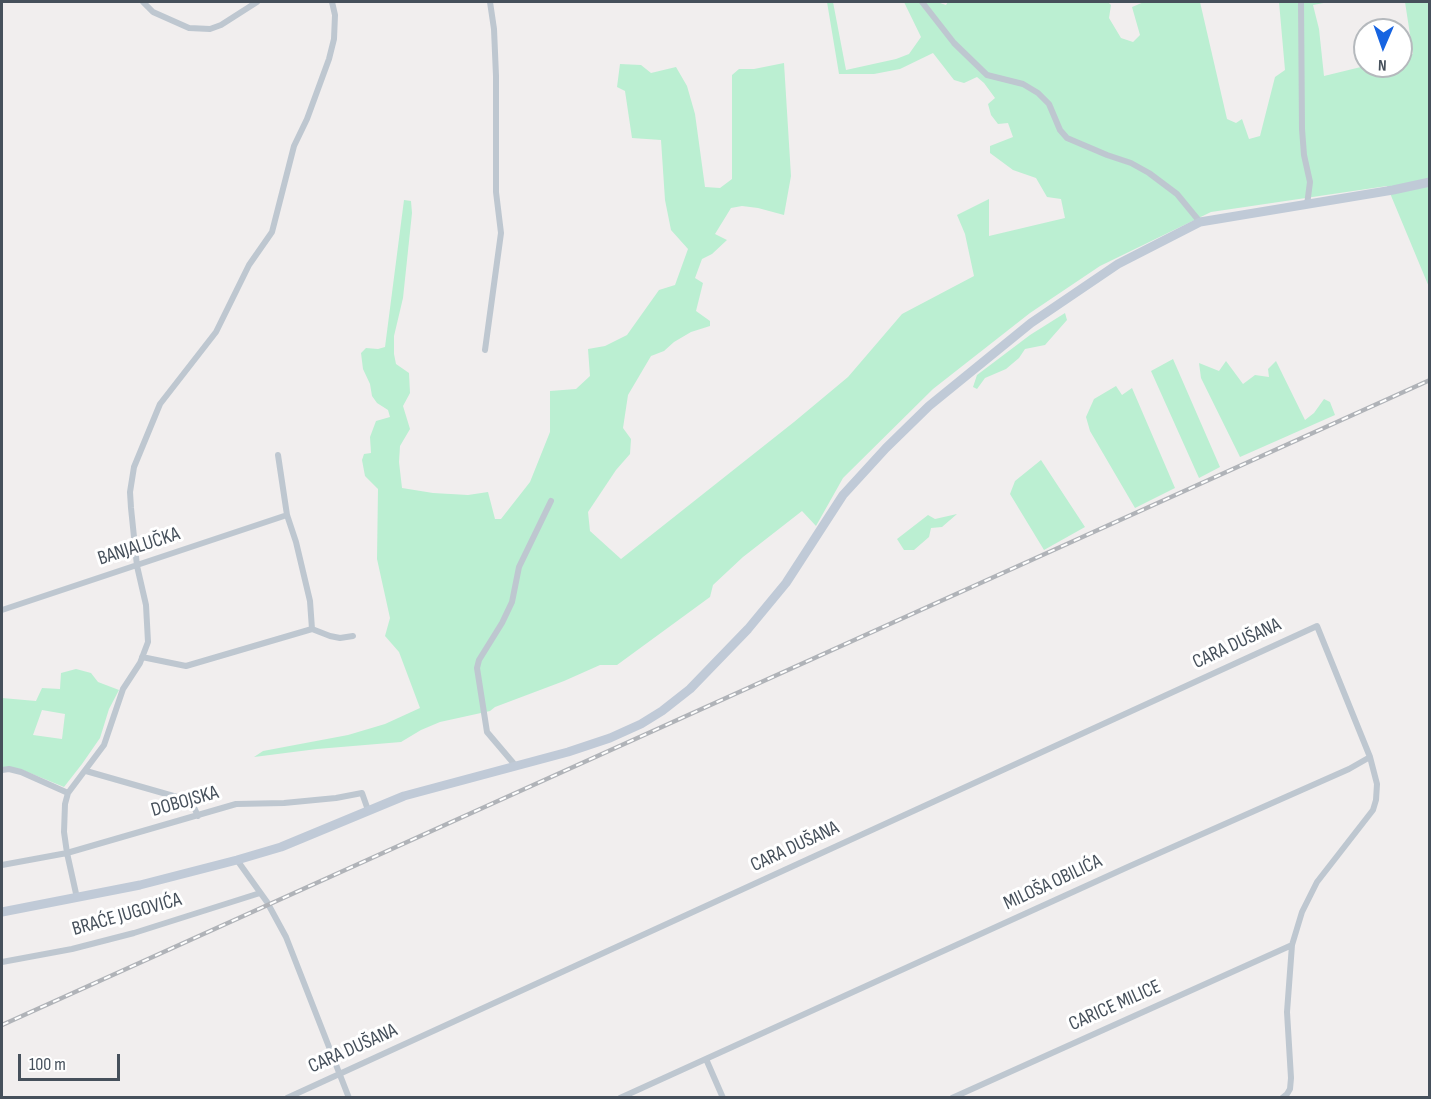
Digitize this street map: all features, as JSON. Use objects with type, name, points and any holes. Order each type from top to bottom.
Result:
[{"type":"main road","points":[[2,912],[78,899],[237,860],[281,846],[404,796],[610,738],[662,711],[690,689],[748,629],[786,583],[843,495],[886,448],[929,406],[1050,310],[1118,264],[1200,222],[1430,182]]},
{"type":"street","points":[[143,2],[153,12],[189,28],[210,29],[228,21],[257,2]]},
{"type":"street","points":[[78,899],[67,853],[65,817],[68,793],[104,745],[123,689],[148,642],[146,605],[137,566],[130,492],[137,459],[160,405],[216,332],[240,281],[272,232],[294,146],[329,59],[334,39],[335,15],[332,2]]},
{"type":"street","points":[[485,350],[501,233],[496,192],[495,41],[490,2]]},
{"type":"street","points":[[922,2],[954,43],[987,75],[1023,84],[1038,93],[1049,104],[1060,130],[1067,138],[1131,163],[1149,173],[1177,195],[1200,222]]},
{"type":"street","points":[[1301,2],[1302,129],[1310,182],[1307,204]]},
{"type":"street","points":[[278,455],[287,515],[310,601],[312,629]]},
{"type":"street","points":[[515,765],[487,732],[477,668],[479,660],[512,602],[519,567],[550,501]]},
{"type":"street","name":"BANJALUČKA","points":[[2,610],[287,515]]},
{"type":"street","name":"CARA DUŠANA","points":[[287,1098],[1317,626],[1370,758]]},
{"type":"street","points":[[142,657],[186,666],[312,629],[340,638],[353,636]]},
{"type":"street","points":[[1282,1097],[1290,1089],[1291,1078],[1287,1012],[1292,945],[1302,912],[1317,882],[1373,810],[1377,784],[1370,758]]},
{"type":"street","name":"MILOŠA OBILIĆA","points":[[620,1098],[1370,758]]},
{"type":"street","points":[[2,770],[21,772],[68,793]]},
{"type":"street","points":[[86,771],[191,801],[198,816]]},
{"type":"street","name":"DOBOJSKA","points":[[2,865],[67,853],[236,804],[284,803],[362,793],[368,810]]},
{"type":"street","points":[[237,860],[286,937],[349,1098]]},
{"type":"street","name":"BRAĆE JUGOVIĆA","points":[[2,962],[72,949],[134,933],[260,893]]},
{"type":"street","name":"CARICE MILICE","points":[[952,1098],[1292,945]]},
{"type":"street","points":[[706,1059],[723,1098]]},
{"type":"green space","points":[[827,2],[833,2],[846,70],[909,54],[921,37],[904,2],[937,2],[946,5],[948,2],[1108,2],[1111,5],[1109,18],[1121,38],[1133,42],[1140,35],[1132,7],[1144,2],[1200,2],[1227,119],[1236,123],[1242,119],[1249,139],[1260,136],[1275,77],[1285,70],[1279,2],[1329,2],[1313,5],[1319,29],[1324,76],[1353,69],[1353,78],[1413,78],[1413,18],[1407,18],[1405,2],[1429,2],[1429,287],[1387,186],[1211,212],[1100,266],[1030,313],[933,389],[843,478],[816,526],[802,511],[743,557],[713,585],[710,597],[617,665],[600,665],[490,711],[440,722],[401,742],[254,757],[263,751],[348,735],[385,724],[420,708],[399,652],[385,636],[390,618],[377,559],[378,489],[365,476],[362,460],[364,454],[371,453],[370,437],[376,421],[390,417],[388,410],[377,403],[372,396],[370,384],[363,369],[361,353],[366,348],[385,347],[404,200],[411,201],[412,213],[403,298],[394,336],[396,364],[409,373],[410,393],[403,406],[410,429],[400,446],[399,462],[402,488],[468,495],[488,492],[495,519],[501,519],[530,482],[550,432],[550,391],[576,389],[590,376],[588,349],[605,346],[627,335],[659,290],[675,285],[688,249],[671,230],[665,200],[661,140],[632,138],[625,91],[617,87],[620,64],[641,65],[651,73],[676,67],[687,86],[695,114],[705,187],[720,188],[732,179],[732,75],[739,69],[754,69],[784,63],[791,176],[784,215],[758,208],[742,206],[731,208],[715,234],[727,240],[712,254],[702,259],[695,278],[703,283],[696,311],[710,321],[710,326],[691,332],[664,351],[651,356],[628,395],[623,428],[631,439],[630,454],[616,470],[588,512],[590,531],[621,559],[848,377],[902,314],[974,276],[965,234],[957,215],[989,199],[989,236],[1065,218],[1061,199],[1047,197],[1036,178],[1013,170],[990,153],[990,146],[1013,137],[1008,123],[998,124],[991,115],[988,104],[995,98],[977,77],[964,83],[954,80],[933,53],[900,69],[874,74],[839,74]]},
{"type":"green space","points":[[1065,313],[1067,320],[1045,345],[1025,349],[1019,358],[1006,369],[985,378],[977,389],[973,387],[977,375],[1030,335]]},
{"type":"green space","points":[[1173,359],[1220,467],[1199,478],[1151,371]]},
{"type":"green space","points":[[1226,361],[1243,384],[1255,375],[1269,377],[1268,369],[1276,361],[1305,420],[1314,413],[1324,399],[1330,402],[1335,415],[1240,457],[1201,378],[1199,363],[1219,371]]},
{"type":"green space","points":[[1116,386],[1122,395],[1132,388],[1175,488],[1135,508],[1090,431],[1086,417],[1094,399]]},
{"type":"green space","points":[[1041,460],[1085,527],[1044,550],[1010,494],[1015,481]]},
{"type":"green space","points":[[957,514],[942,527],[931,528],[929,537],[914,550],[904,550],[897,539],[928,515],[935,519]]},
{"type":"green space","points":[[76,669],[91,673],[98,682],[119,690],[109,709],[100,738],[64,787],[20,769],[2,767],[2,698],[36,701],[42,688],[60,689],[61,673]],"holes":[[[42,710],[65,714],[62,739],[33,735]]]},
{"type":"railway","points":[[2,1025],[1430,380]]}]
